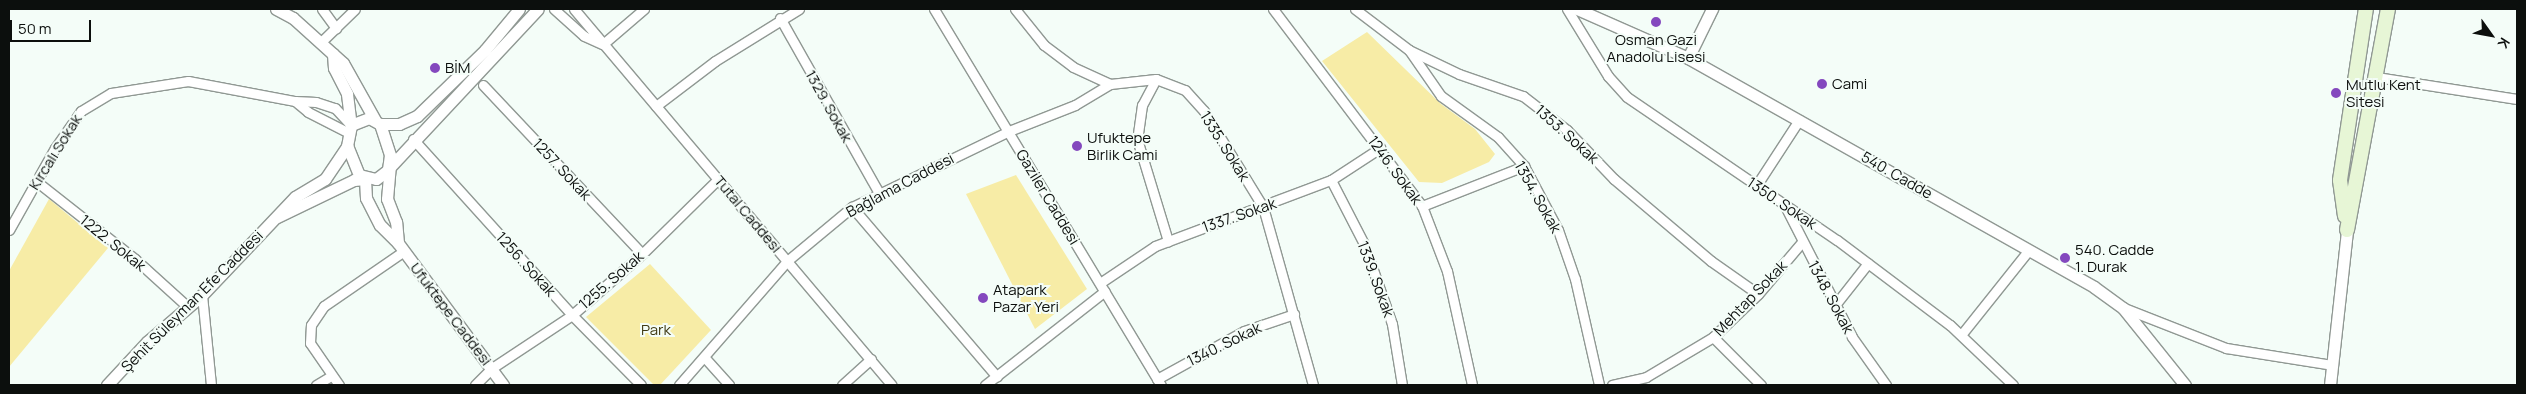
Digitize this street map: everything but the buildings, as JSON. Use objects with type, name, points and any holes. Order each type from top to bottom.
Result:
[{"type":"main road","points":[[2347,230],[2340,180],[2366,9]]},
{"type":"main road","points":[[2347,230],[2388,9]]},
{"type":"street","points":[[276,9],[322,42],[343,64],[378,122],[390,156],[390,167]]},
{"type":"street","points":[[322,9],[336,28]]},
{"type":"street","points":[[322,42],[355,9]]},
{"type":"street","points":[[349,129],[361,119],[399,124],[417,116],[485,50],[518,9]]},
{"type":"street","points":[[277,217],[354,180],[376,179],[490,64],[538,9]]},
{"type":"street","name":"Tutal Caddesi","points":[[554,9],[584,36],[603,44]]},
{"type":"street","name":"Tutal Caddesi","points":[[574,9],[892,385]]},
{"type":"street","points":[[603,44],[644,9]]},
{"type":"street","points":[[656,106],[780,18],[799,9]]},
{"type":"street","name":"Gaziler Caddesi","points":[[934,9],[1159,382]]},
{"type":"street","points":[[1015,9],[1044,45],[1073,67],[1110,84]]},
{"type":"street","name":"1246. Sokak","points":[[1273,9],[1422,206],[1447,271],[1472,385]]},
{"type":"street","name":"1353. Sokak","points":[[1355,9],[1409,50],[1459,74],[1524,96],[1567,130],[1614,179],[1711,260],[1758,294]]},
{"type":"street","name":"1350. Sokak","points":[[1566,9],[1608,76],[1627,97],[1868,263],[1961,335],[2013,385]]},
{"type":"street","points":[[1688,58],[1712,9]]},
{"type":"street","name":"540. Cadde","points":[[1582,10],[1688,58],[2094,287],[2123,308],[2185,385]]},
{"type":"street","name":"1329. Sokak","points":[[780,18],[879,193]]},
{"type":"street","name":"1354. Sokak","points":[[1409,50],[1441,96],[1498,137],[1524,166],[1558,230],[1572,271],[1599,385]]},
{"type":"street","points":[[333,54],[334,68],[347,94],[349,129],[347,146],[353,167],[365,178]]},
{"type":"street","points":[[2376,77],[2517,99]]},
{"type":"street","points":[[1156,79],[1142,105],[1137,139],[1168,241]]},
{"type":"street","name":"1335. Sokak","points":[[1009,131],[1075,104],[1110,84],[1156,79],[1185,90],[1204,111],[1263,207],[1313,385]]},
{"type":"street","name":"Kırcalı Sokak","points":[[9,230],[36,181],[81,111],[111,93],[188,81],[295,101],[316,102],[335,108],[349,129]]},
{"type":"street","name":"1257. Sokak","points":[[483,85],[642,254]]},
{"type":"street","name":"Kırcalı Sokak","points":[[295,101],[308,112],[349,129]]},
{"type":"street","points":[[1756,186],[1798,120]]},
{"type":"street","name":"Bağlama Caddesi","points":[[680,385],[788,261],[852,207],[1009,131]]},
{"type":"street","name":"1256. Sokak","points":[[414,139],[572,315],[641,385]]},
{"type":"street","name":"Şehit Süleyman Efe Caddesi","points":[[107,385],[148,342],[202,295],[295,197],[324,178],[347,146]]},
{"type":"street","name":"1337. Sokak","points":[[985,385],[997,377],[1102,287],[1155,246],[1331,180],[1380,148]]},
{"type":"street","points":[[1422,206],[1524,166]]},
{"type":"street","name":"Ufuktepe Caddesi","points":[[390,167],[387,199],[396,222],[401,247]]},
{"type":"street","name":"Ufuktepe Caddesi","points":[[365,178],[366,198],[380,225],[401,247],[503,385]]},
{"type":"street","name":"1255. Sokak","points":[[475,385],[492,368],[572,315],[642,254],[718,179]]},
{"type":"street","name":"1339. Sokak","points":[[1331,180],[1367,253],[1392,324],[1402,385]]},
{"type":"street","name":"1222. Sokak","points":[[36,181],[135,259],[188,307]]},
{"type":"street","name":"1348. Sokak","points":[[1784,204],[1834,305],[1886,385]]},
{"type":"street","points":[[852,207],[997,377]]},
{"type":"street","points":[[2330,385],[2347,230]]},
{"type":"street","name":"Mehtap Sokak","points":[[1612,385],[1647,381],[1714,337],[1758,294],[1802,242]]},
{"type":"street","points":[[339,385],[310,343],[311,325],[324,306],[401,247]]},
{"type":"street","points":[[1961,335],[2028,251]]},
{"type":"street","points":[[1834,305],[1868,263]]},
{"type":"street","points":[[202,295],[211,385]]},
{"type":"street","points":[[2123,308],[2226,348],[2332,365]]},
{"type":"street","name":"1340. Sokak","points":[[1159,382],[1244,331],[1294,314]]},
{"type":"street","points":[[1714,337],[1761,385]]},
{"type":"street","points":[[705,358],[729,385]]},
{"type":"street","points":[[842,385],[870,359]]},
{"type":"street","points":[[316,385],[331,376]]},
{"type":"green space","points":[[1367,32],[1441,104],[1475,129],[1495,154],[1489,162],[1442,183],[1419,182],[1322,61]]},
{"type":"green space","points":[[1016,175],[1087,289],[1035,329],[966,194]]},
{"type":"green space","points":[[49,199],[108,248],[9,367],[9,271]]},
{"type":"green space","name":"Park","points":[[650,264],[711,330],[660,385],[654,385],[586,317]]},
{"type":"place","name":"Osman Gazi Anadolu Lisesi","points":[[1656,22]]},
{"type":"place","name":"BİM","points":[[435,68]]},
{"type":"place","name":"Cami","points":[[1822,84]]},
{"type":"place","name":"Mutlu Kent Sitesi","points":[[2336,93]]},
{"type":"place","name":"Ufuktepe Birlik Cami","points":[[1077,146]]},
{"type":"place","name":"540. Cadde 1. Durak","points":[[2065,258]]},
{"type":"place","name":"Atapark Pazar Yeri","points":[[983,298]]}]
